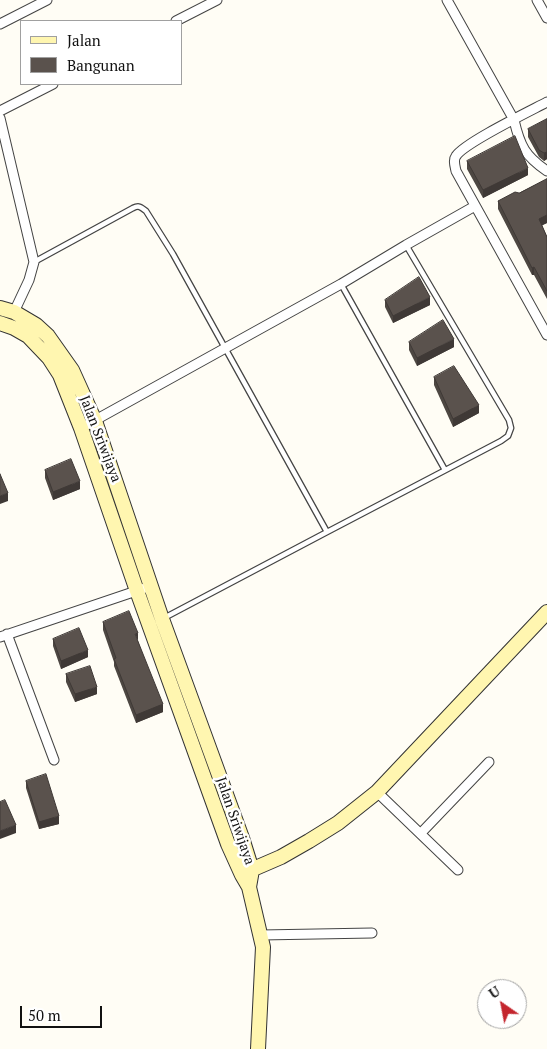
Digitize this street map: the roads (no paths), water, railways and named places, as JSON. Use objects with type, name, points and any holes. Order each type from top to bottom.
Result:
[{"type":"main road","name":"Jalan Sriwijaya","points":[[7,310],[36,325],[61,352],[72,370],[95,420],[162,618],[193,724]]},
{"type":"main road","name":"Jalan Sriwijaya","points":[[0,323],[28,336],[50,358],[60,375],[81,428],[137,591],[193,724],[247,873],[261,934],[264,963],[258,1049]]},
{"type":"main road","points":[[247,873],[281,857],[316,837],[377,792],[547,612]]},
{"type":"street","points":[[0,24],[46,0]]},
{"type":"street","points":[[178,20],[217,0]]},
{"type":"street","points":[[446,0],[514,120],[519,141],[533,161],[547,171]]},
{"type":"street","points":[[538,0],[547,18]]},
{"type":"street","points":[[0,111],[51,85]]},
{"type":"street","points":[[547,102],[474,142],[457,154],[454,159],[456,171],[547,335]]},
{"type":"street","points":[[0,118],[3,141],[34,262],[29,280],[7,310]]},
{"type":"street","points":[[81,428],[340,284],[475,206]]},
{"type":"street","points":[[54,760],[4,635],[151,586]]},
{"type":"street","points":[[421,833],[489,762]]},
{"type":"street","points":[[377,792],[458,870]]},
{"type":"street","points":[[261,934],[372,933]]},
{"type":"lane","points":[[34,262],[133,208],[137,206],[142,207],[173,254],[327,532]]},
{"type":"lane","points":[[162,618],[502,442],[508,436],[511,428],[509,420],[406,245]]},
{"type":"lane","points":[[340,284],[445,470]]}]
